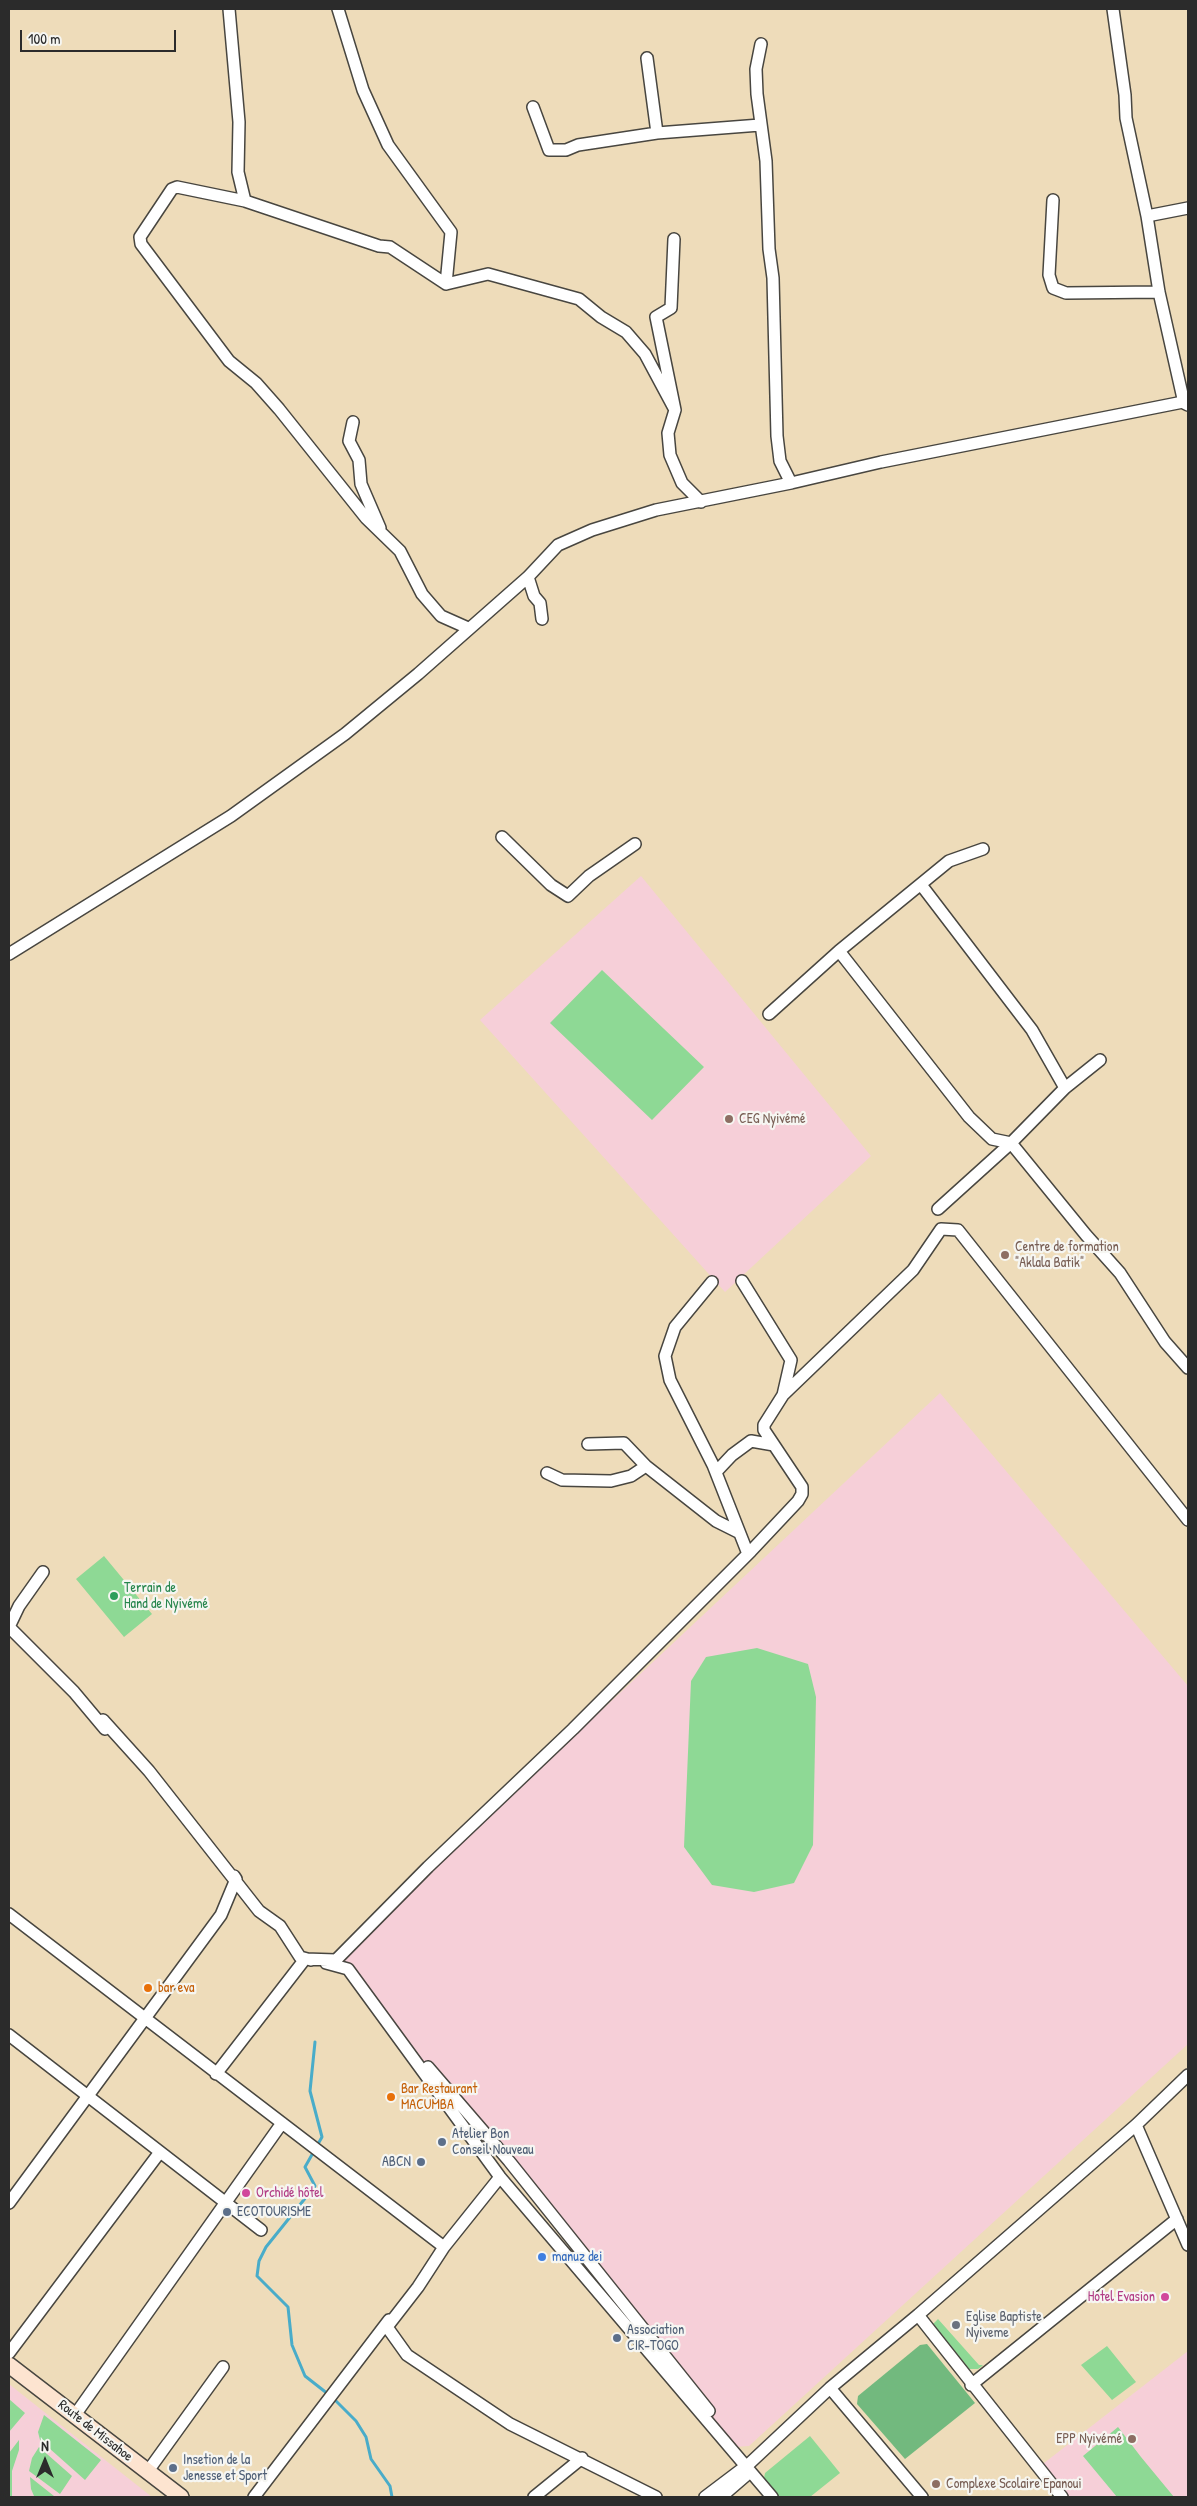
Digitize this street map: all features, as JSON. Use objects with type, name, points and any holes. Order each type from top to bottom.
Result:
[{"type":"main road","name":"Route de Missahoe","points":[[9,2365],[182,2497]]},
{"type":"street","points":[[229,9],[239,122],[238,172],[245,201]]},
{"type":"street","points":[[338,9],[362,90],[388,145],[451,232],[446,284]]},
{"type":"street","points":[[9,954],[239,810],[345,734],[418,674],[528,577],[558,545],[656,510],[791,483],[881,462],[1187,403],[1159,292],[1147,216],[1126,118],[1125,95],[1113,9]]},
{"type":"street","points":[[761,44],[756,69],[760,125],[766,161],[769,249],[773,278],[778,436],[780,461],[791,483]]},
{"type":"street","points":[[647,58],[657,133]]},
{"type":"street","points":[[533,107],[549,150],[566,150],[578,145],[657,133],[760,125]]},
{"type":"street","points":[[468,628],[441,616],[422,594],[400,551],[337,484],[279,409],[256,384],[230,361],[141,244],[140,237],[174,187],[245,201],[378,246],[390,247],[446,284],[488,274],[579,299],[601,317],[626,332],[645,354],[675,410]]},
{"type":"street","points":[[1052,200],[1049,276],[1053,288],[1066,293],[1159,292]]},
{"type":"street","points":[[1147,216],[1188,208]]},
{"type":"street","points":[[674,239],[671,308],[656,317],[675,410],[668,433],[670,455],[682,483],[700,502]]},
{"type":"street","points":[[353,422],[349,441],[359,460],[361,484],[383,534]]},
{"type":"street","points":[[528,577],[534,596],[540,602],[542,619]]},
{"type":"street","points":[[502,837],[551,885],[568,896],[608,862],[635,844]]},
{"type":"street","points":[[769,1014],[839,951],[922,886],[949,861],[983,849]]},
{"type":"street","points":[[922,886],[1032,1030],[1065,1088]]},
{"type":"street","points":[[839,951],[870,988],[968,1116],[992,1139],[1011,1143],[1086,1235],[1120,1273],[1165,1342],[1188,1368]]},
{"type":"street","points":[[938,1209],[1011,1143],[1065,1088],[1100,1060]]},
{"type":"street","points":[[216,2074],[305,1959],[336,1960],[428,1867],[573,1729],[748,1554],[802,1494],[802,1487],[764,1430],[764,1425],[783,1394],[913,1270],[941,1229],[958,1230],[1188,1520]]},
{"type":"street","points":[[742,1281],[791,1360],[783,1394]]},
{"type":"street","points":[[712,1282],[675,1327],[665,1356],[670,1380],[716,1472],[748,1554]]},
{"type":"street","points":[[716,1472],[732,1455],[751,1441],[774,1445]]},
{"type":"street","points":[[588,1444],[624,1443],[646,1466],[716,1521],[738,1532]]},
{"type":"street","points":[[547,1473],[562,1480],[611,1481],[630,1476],[646,1466]]},
{"type":"street","points":[[9,2203],[221,1915],[236,1878],[175,1814],[81,1700],[9,1627],[20,1606],[43,1572]]},
{"type":"street","points":[[103,1720],[149,1771],[259,1910],[280,1926],[300,1957],[348,1969],[500,2176],[750,2467],[778,2497]]},
{"type":"street","points":[[9,1914],[444,2247]]},
{"type":"street","points":[[336,1960],[509,2161],[772,2497]]},
{"type":"street","points":[[9,2035],[261,2230]]},
{"type":"street","points":[[721,2497],[830,2388],[918,2315],[1136,2125],[1188,2075]]},
{"type":"street","points":[[75,2415],[282,2123]]},
{"type":"street","points":[[1136,2125],[1188,2245]]},
{"type":"street","points":[[9,2353],[160,2152]]},
{"type":"street","points":[[254,2497],[509,2161]]},
{"type":"street","points":[[500,2176],[444,2247],[418,2287],[387,2327],[407,2355],[510,2424],[655,2497]]},
{"type":"street","points":[[971,2385],[1177,2219]]},
{"type":"street","points":[[918,2315],[971,2385],[1037,2463],[1038,2467],[1062,2497]]},
{"type":"street","points":[[420,2366],[484,2409],[655,2497]]},
{"type":"street","points":[[148,2471],[223,2367]]},
{"type":"street","points":[[830,2388],[922,2497]]},
{"type":"street","points":[[534,2497],[582,2458]]},
{"type":"street","points":[[705,2497],[750,2467]]},
{"type":"shaded area","points":[[641,876],[871,1156],[725,1292],[480,1020]]},
{"type":"shaded area","points":[[940,1393],[1188,1686],[1188,2044],[749,2446],[735,2447],[335,1960]]},
{"type":"shaded area","name":"EPP Nyivémé","points":[[1188,2351],[1188,2497],[1064,2497],[1039,2467]]},
{"type":"shaded area","points":[[9,2384],[43,2411],[152,2497],[9,2497]]},
{"type":"green space","points":[[602,970],[704,1067],[652,1120],[550,1023]]},
{"type":"green space","name":"Terrain de Hand de Nyivémé","points":[[104,1556],[152,1614],[124,1637],[76,1579]]},
{"type":"green space","points":[[757,1648],[808,1664],[816,1697],[813,1845],[794,1883],[754,1892],[712,1885],[684,1847],[691,1681],[706,1657]]},
{"type":"green space","points":[[938,2319],[979,2365],[983,2365],[981,2367],[969,2369],[933,2324]]},
{"type":"green space","points":[[927,2344],[975,2403],[905,2459],[857,2404],[858,2396],[920,2345]]},
{"type":"green space","points":[[1107,2346],[1136,2382],[1112,2400],[1081,2365]]},
{"type":"green space","points":[[9,2399],[25,2413],[9,2432]]},
{"type":"green space","points":[[44,2415],[101,2460],[85,2480],[40,2440],[38,2432]]},
{"type":"green space","points":[[1118,2427],[1174,2497],[1117,2497],[1083,2456]]},
{"type":"green space","points":[[810,2436],[840,2473],[810,2497],[779,2497],[764,2478],[765,2473]]},
{"type":"green space","points":[[19,2440],[19,2450],[12,2471],[12,2497],[9,2497],[9,2453]]},
{"type":"green space","points":[[39,2447],[72,2476],[60,2494],[29,2471],[32,2458]]},
{"type":"green space","points":[[30,2477],[54,2496],[34,2496]]},
{"type":"waterway","points":[[315,2042],[310,2091],[322,2137],[305,2167],[315,2186],[266,2247],[259,2261],[257,2276],[288,2307],[292,2345],[305,2376],[328,2394]]},
{"type":"waterway","points":[[333,2398],[356,2421],[366,2437],[371,2459],[390,2486],[392,2497]]},
{"type":"place","name":"CEG Nyivémé","points":[[729,1119]]},
{"type":"place","name":"Centre de formation \"Aklala Batik\"","points":[[1005,1255]]},
{"type":"place","name":"Terrain de Hand de Nyivémé","points":[[114,1596]]},
{"type":"place","name":"bar eva","points":[[148,1988]]},
{"type":"place","name":"Bar Restaurant MACUMBA","points":[[391,2097]]},
{"type":"place","name":"Atelier Bon Conseil Nouveau","points":[[442,2142]]},
{"type":"place","name":"ABCN","points":[[421,2162]]},
{"type":"place","name":"Orchidé hôtel","points":[[246,2193]]},
{"type":"place","name":"ECOTOURISME","points":[[227,2212]]},
{"type":"place","name":"manuz dei","points":[[542,2257]]},
{"type":"place","name":"Hotel Evasion","points":[[1165,2297]]},
{"type":"place","name":"Eglise Baptiste Nyiveme","points":[[956,2325]]},
{"type":"place","name":"Association CIR-TOGO","points":[[617,2338]]},
{"type":"place","name":"EPP Nyivémé","points":[[1132,2439]]},
{"type":"place","name":"Insetion de la Jenesse et Sport","points":[[173,2468]]},
{"type":"place","name":"Complexe Scolaire Epanoui","points":[[936,2484]]}]
